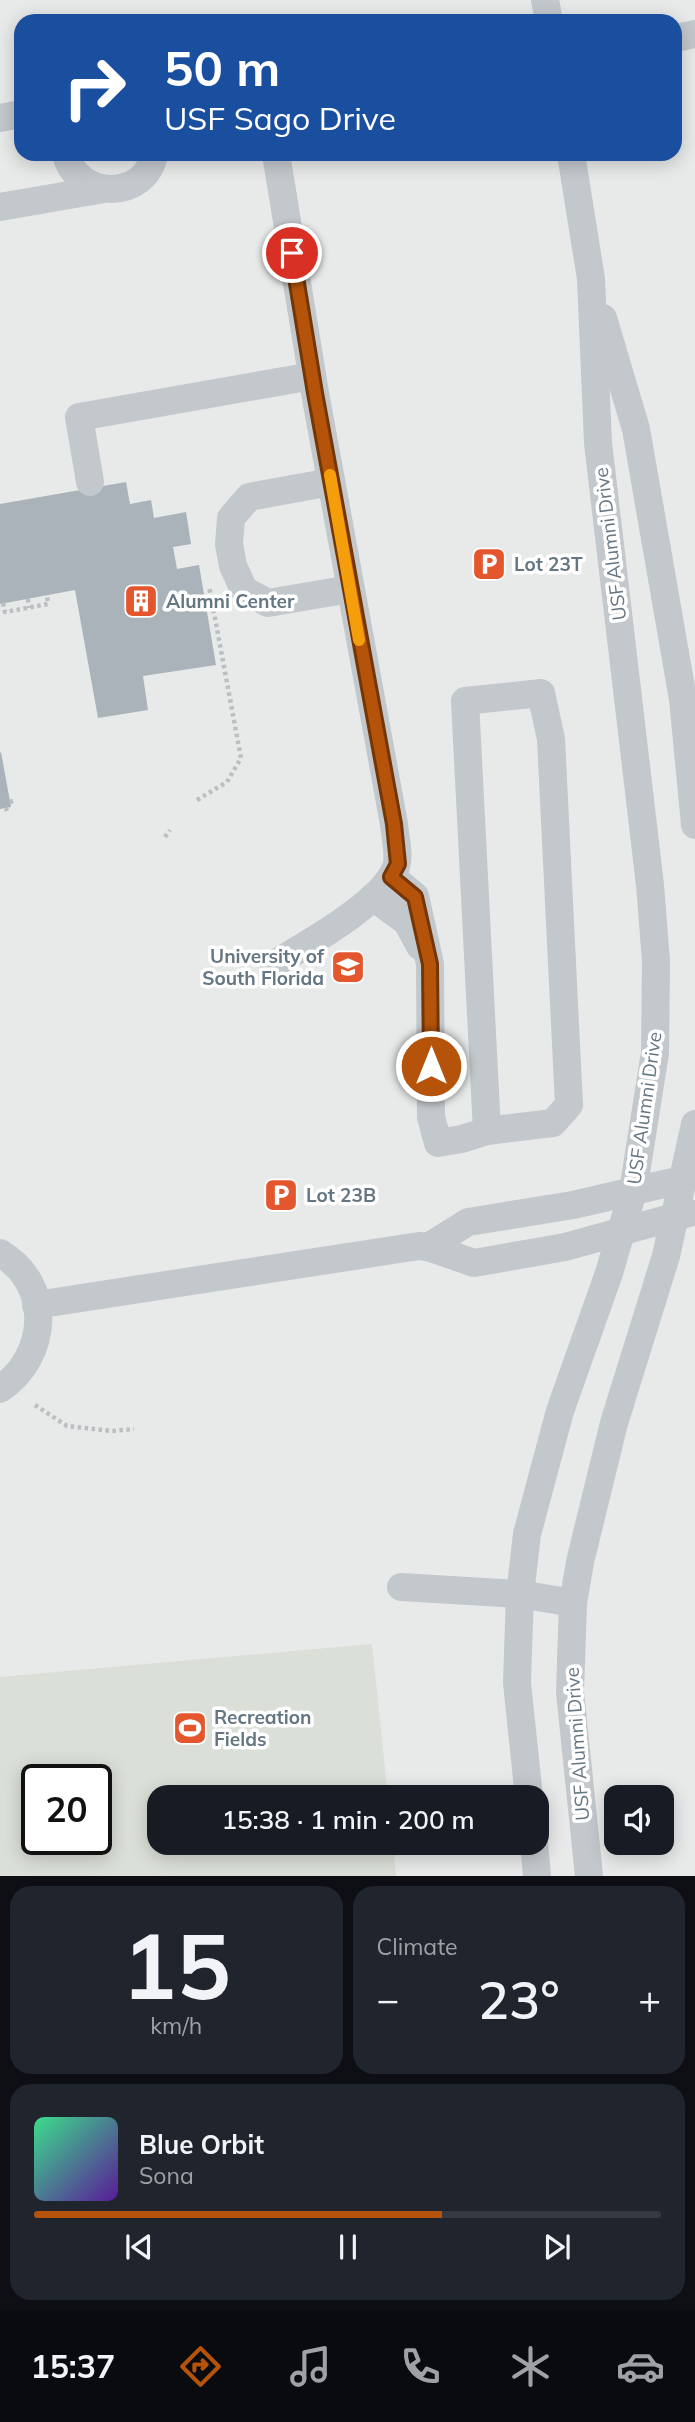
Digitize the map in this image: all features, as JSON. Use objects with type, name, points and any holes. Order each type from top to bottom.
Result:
[{"type":"street","points":[[68,161],[76,175],[89,185],[103,189]]},
{"type":"street","points":[[0,208],[122,188],[145,173],[151,161]]},
{"type":"street","points":[[274,964],[318,938],[382,887],[398,864],[394,824],[312,376],[277,161]]},
{"type":"street","name":"USF Alumni Drive","points":[[528,1785],[517,1683],[520,1594],[527,1535],[561,1411],[633,1191],[654,1053],[656,961],[650,885],[598,443],[591,279],[572,161]]},
{"type":"street","name":"USF Alumni Drive","points":[[591,279],[636,429],[683,699],[695,825]]},
{"type":"street","points":[[89,482],[79,417],[312,376]]},
{"type":"street","points":[[331,482],[249,497],[231,518],[229,544],[233,566],[244,590],[268,603],[350,589]]},
{"type":"street","points":[[382,887],[415,897],[430,964],[432,1117],[438,1143],[487,1131],[553,1123],[569,1105],[551,739],[541,693],[465,701],[487,1131]]},
{"type":"street","name":"USF Alumni Drive","points":[[589,1876],[570,1692],[573,1604],[580,1562],[614,1423],[685,1214],[695,1124]]},
{"type":"street","points":[[428,1247],[468,1223],[573,1205],[689,1178]]},
{"type":"street","points":[[36,1305],[398,1249],[428,1247],[474,1263],[565,1247],[685,1214]]},
{"type":"street","points":[[0,1253],[14,1261],[34,1291],[39,1327],[32,1353],[23,1369],[0,1389]]},
{"type":"street","points":[[401,1587],[520,1594],[573,1604]]},
{"type":"street","points":[[585,1847],[603,1876]]},
{"type":"street","points":[[535,1855],[537,1876]]},
{"type":"path","points":[[197,800],[227,782],[241,758],[207,573]]},
{"type":"path","points":[[3,603],[5,612],[29,608],[48,604],[47,595]]},
{"type":"path","points":[[28,599],[29,608]]},
{"type":"path","points":[[165,837],[170,830]]},
{"type":"path","points":[[35,1405],[66,1426],[112,1431],[134,1429]]},
{"type":"shaded area","name":"University of South Florida","points":[[0,0],[695,0],[695,1876],[0,1876]]},
{"type":"shaded area","name":"Recreation Fields","points":[[372,1644],[387,1785],[147,1785],[147,1855],[394,1855],[396,1876],[0,1876],[0,1677]]},
{"type":"building","name":"Alumni Center","points":[[126,482],[130,504],[151,500],[154,518],[186,512],[191,544],[173,547],[177,569],[199,565],[216,665],[143,676],[148,710],[98,718],[75,590],[0,604],[0,504]]},
{"type":"building","points":[[0,753],[11,807],[0,809]]},
{"type":"slow traffic","points":[[330,475],[359,640]]},
{"type":"place","name":"Lot 23T","points":[[489,564]]},
{"type":"place","name":"Alumni Center","points":[[141,601]]},
{"type":"place","name":"University of South Florida","points":[[348,967]]},
{"type":"place","name":"Lot 23B","points":[[281,1195]]},
{"type":"place","name":"Recreation Fields","points":[[190,1728]]},
{"type":"route","points":[[292,253],[394,824],[398,864],[391,877],[415,897],[430,964],[431,1066]]}]
